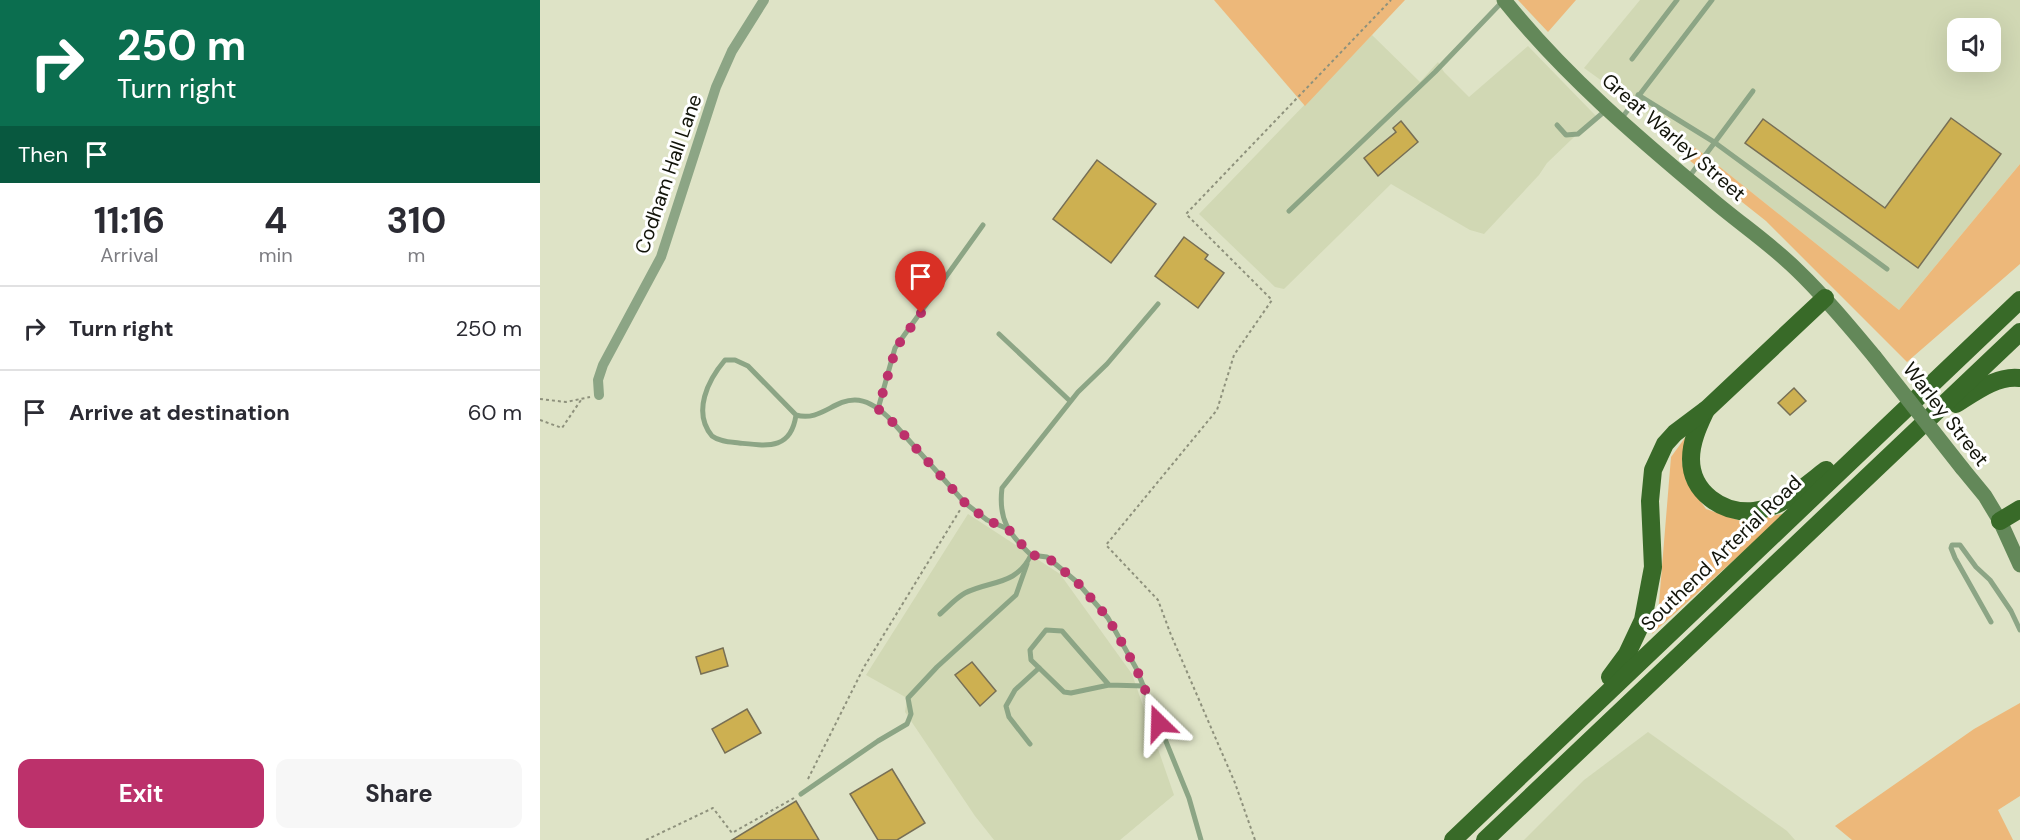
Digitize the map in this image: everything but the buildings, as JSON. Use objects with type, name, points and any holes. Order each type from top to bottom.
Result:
[{"type":"highway","points":[[1556,741],[1616,670],[1627,654],[1643,620],[1653,567],[1650,501],[1653,470],[1665,444],[1675,433],[1707,409],[1825,298]]},
{"type":"highway","name":"Southend Arterial Road","points":[[1454,840],[2020,300]]},
{"type":"highway","points":[[1485,840],[2020,333]]},
{"type":"highway","points":[[1707,409],[1694,439],[1691,458],[1694,476],[1701,490],[1712,501],[1726,508],[1755,511],[1777,504],[1796,493],[1839,460],[1879,422],[1967,350]]},
{"type":"highway","points":[[1854,489],[1945,410],[1986,386],[2012,377],[2020,378]]},
{"type":"highway","points":[[2000,521],[2020,509]]},
{"type":"main road","name":"Great Warley Street","points":[[1504,0],[1534,37],[1606,110],[1768,243],[1825,298]]},
{"type":"main road","name":"Warley Street","points":[[1825,298],[1874,356],[1984,496],[2000,521],[2020,565]]},
{"type":"street","name":"Codham Hall Lane","points":[[598,395],[598,380],[603,365],[661,256],[716,87],[732,51],[764,0]]},
{"type":"lane","points":[[1289,211],[1435,72],[1504,0]]},
{"type":"lane","points":[[1632,58],[1677,0]]},
{"type":"lane","points":[[1620,120],[1712,0]]},
{"type":"lane","points":[[1687,178],[1753,92]]},
{"type":"lane","points":[[1638,95],[1714,142],[1887,269]]},
{"type":"lane","points":[[1557,125],[1566,135],[1578,134],[1606,110]]},
{"type":"lane","points":[[878,409],[896,348],[983,225]]},
{"type":"lane","points":[[1008,529],[1001,500],[1002,488],[1070,401],[1107,364],[1158,303]]},
{"type":"lane","points":[[999,334],[1070,401]]},
{"type":"lane","points":[[796,415],[794,428],[783,440],[772,445],[752,445],[723,441],[712,436],[705,424],[702,411],[704,397],[717,369],[725,360],[735,360],[748,366],[796,415],[811,416],[829,407],[858,399],[888,417],[965,503],[987,520],[1008,529],[1031,555],[1047,557],[1077,582],[1108,618],[1144,686],[1189,798],[1201,840]]},
{"type":"lane","points":[[1991,622],[1955,558],[1952,545],[1955,543],[1960,545],[1976,567],[1990,580],[2011,611],[2020,630]]},
{"type":"lane","points":[[801,794],[907,724],[911,714],[908,698],[937,667],[1016,595],[1031,555]]},
{"type":"lane","points":[[940,614],[964,594],[1008,580],[1027,564]]},
{"type":"lane","points":[[1109,685],[1062,631],[1046,630],[1030,650],[1031,660],[1064,692],[1071,693],[1109,685],[1144,686]]},
{"type":"lane","points":[[1030,744],[1009,717],[1006,706],[1015,690],[1039,668]]},
{"type":"path","points":[[1255,840],[1235,783],[1158,600],[1106,545],[1217,410],[1234,355],[1272,300],[1186,214],[1392,0]]},
{"type":"path","points":[[540,399],[566,402],[598,395]]},
{"type":"path","points":[[540,420],[562,428],[581,400]]},
{"type":"path","points":[[646,840],[713,808],[732,833],[801,794],[864,667],[965,503]]},
{"type":"shaded area","points":[[1214,0],[1405,0],[1305,106]]},
{"type":"shaded area","points":[[1518,0],[1576,0],[1548,32]]},
{"type":"shaded area","points":[[1640,0],[2020,0],[2020,164],[1899,310],[1705,155],[1584,68]]},
{"type":"shaded area","points":[[1372,35],[1420,82],[1438,62],[1444,72],[1469,97],[1528,46],[1596,116],[1547,163],[1539,175],[1484,234],[1470,230],[1391,184],[1284,289],[1275,287],[1199,214]]},
{"type":"shaded area","points":[[1660,123],[1705,155],[1899,310],[2020,164],[2020,264],[1907,362],[1766,221],[1670,145]]},
{"type":"shaded area","points":[[1687,435],[1682,462],[1686,481],[1706,509],[1744,522],[1786,513],[1652,634],[1659,603],[1671,457]]},
{"type":"shaded area","points":[[968,514],[1060,574],[1132,674],[1174,795],[1120,840],[994,840],[975,816],[905,712],[907,698],[866,675]]},
{"type":"shaded area","points":[[2020,703],[2020,796],[1998,810],[2013,840],[1852,840],[1835,826],[1974,729]]},
{"type":"shaded area","points":[[1648,732],[1787,831],[1795,840],[1524,840],[1584,780]]},
{"type":"route","points":[[921,313],[896,348],[878,409],[888,417],[965,503],[987,520],[1008,529],[1031,555],[1047,557],[1077,582],[1108,618],[1136,668],[1159,723]]}]
